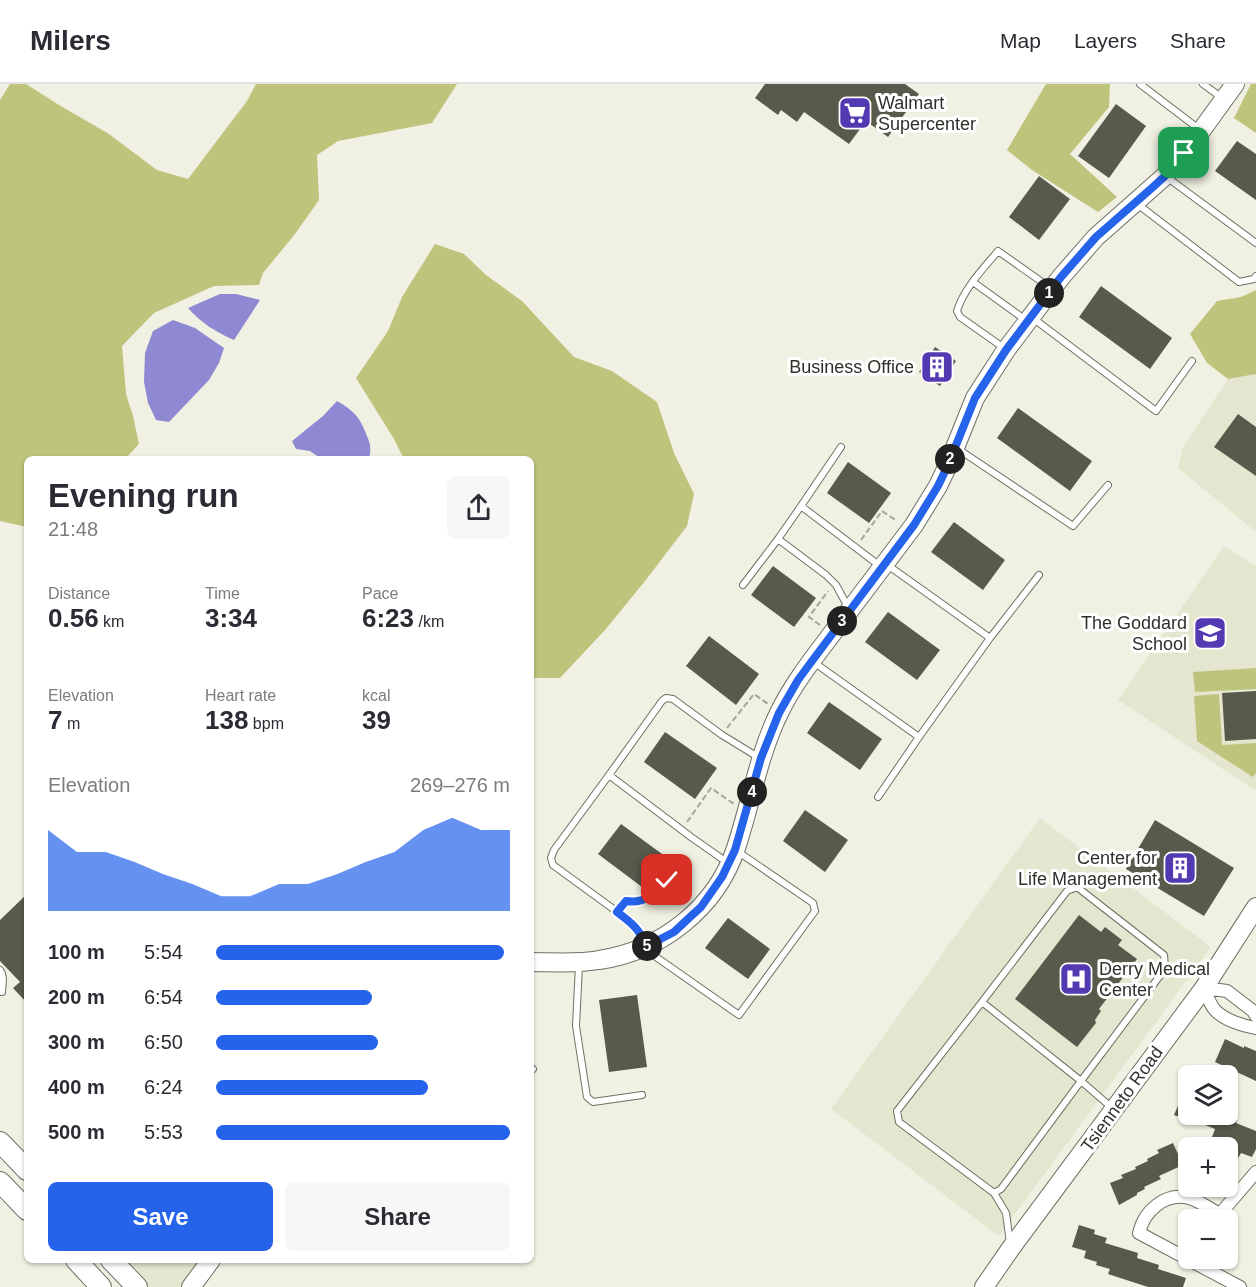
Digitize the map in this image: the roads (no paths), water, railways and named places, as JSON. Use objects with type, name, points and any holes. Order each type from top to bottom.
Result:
[{"type":"main road","points":[[0,1142],[24,1203]]},
{"type":"main road","points":[[79,1263],[101,1287]]},
{"type":"main road","points":[[114,1263],[137,1287]]},
{"type":"street","points":[[534,962],[579,962],[614,958],[647,946],[674,932],[701,907],[718,884],[732,857],[761,758],[779,713],[798,680],[926,506],[938,486],[975,398],[1006,350],[1052,289],[1096,237],[1165,176],[1235,84]]},
{"type":"street","name":"Tsienneto Road","points":[[984,1287],[1204,988],[1256,907]]},
{"type":"street","points":[[1204,988],[1227,991],[1253,1011],[1256,1016]]},
{"type":"street","points":[[1204,988],[1215,1010],[1228,1019],[1256,1028]]},
{"type":"street","points":[[1240,1287],[1138,1233],[1148,1212],[1161,1202],[1170,1199],[1190,1198],[1220,1214],[1256,1172]]},
{"type":"street","points":[[191,1287],[210,1263]]},
{"type":"lane","points":[[1140,84],[1201,131]]},
{"type":"lane","points":[[1203,84],[1224,99]]},
{"type":"lane","points":[[1165,176],[1256,243]]},
{"type":"lane","points":[[1135,202],[1239,282],[1254,279],[1256,276]]},
{"type":"lane","points":[[1006,350],[960,317],[957,311],[959,303],[973,282],[998,251],[1052,289]]},
{"type":"lane","points":[[973,282],[1029,319],[1156,411],[1192,361]]},
{"type":"lane","points":[[743,585],[778,539],[841,447]]},
{"type":"lane","points":[[955,447],[1073,526],[1108,485]]},
{"type":"lane","points":[[801,506],[856,548],[990,638]]},
{"type":"lane","points":[[778,539],[826,574],[850,610]]},
{"type":"lane","points":[[878,797],[918,737],[1039,575]]},
{"type":"lane","points":[[812,661],[918,737]]},
{"type":"lane","points":[[609,775],[682,830],[813,903],[815,911],[738,1015],[656,957],[633,924],[553,865],[551,858],[554,850],[662,701],[666,698],[673,699],[722,735],[761,758]]},
{"type":"lane","points":[[994,1193],[1000,1189],[1165,967],[1164,956],[1077,887],[1067,891],[897,1111],[899,1122],[994,1193],[1005,1213],[1011,1248]]},
{"type":"lane","points":[[579,962],[576,1026],[587,1097],[593,1102],[642,1095]]},
{"type":"lane","points":[[0,970],[3,978],[2,992]]},
{"type":"lane","points":[[982,1002],[1115,1110]]},
{"type":"place","name":"Walmart Supercenter","points":[[855,113]]},
{"type":"place","name":"Business Office","points":[[937,367]]},
{"type":"place","name":"The Goddard School","points":[[1210,633]]},
{"type":"place","name":"Center for Life Management","points":[[1180,868]]},
{"type":"place","name":"Derry Medical Center","points":[[1076,979]]}]
